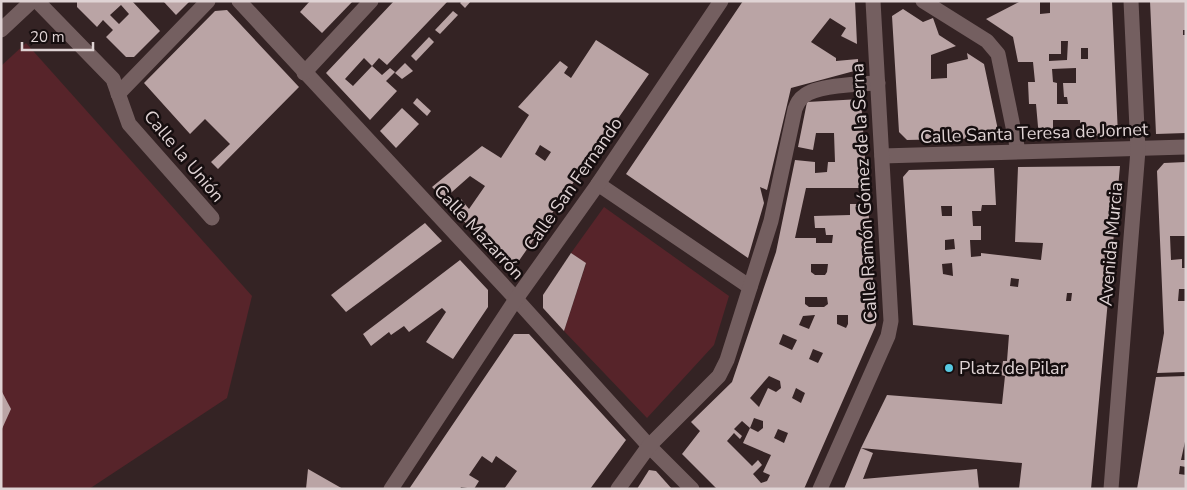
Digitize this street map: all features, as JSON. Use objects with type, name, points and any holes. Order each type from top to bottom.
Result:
[{"type":"street","points":[[1,30],[32,1]]},
{"type":"street","name":"Calle la Unión","points":[[38,1],[113,79],[129,124],[212,218]]},
{"type":"street","points":[[118,94],[208,1]]},
{"type":"street","name":"Calle Mazarrón","points":[[239,1],[304,73],[516,298],[649,446],[692,489]]},
{"type":"street","points":[[304,73],[371,1]]},
{"type":"street","name":"Calle San Fernando","points":[[391,489],[516,298],[598,184],[721,1]]},
{"type":"street","name":"Calle Ramón Gómez de la Serna","points":[[820,489],[890,328],[891,309],[873,1]]},
{"type":"street","points":[[923,1],[987,42],[998,54],[1018,152]]},
{"type":"street","name":"Avenida Murcia","points":[[1111,489],[1138,150],[1131,1]]},
{"type":"street","points":[[618,489],[649,446],[719,376],[736,337],[771,221],[795,109],[799,101],[808,93],[818,90],[878,83]]},
{"type":"street","name":"Calle Santa Teresa de Jornet","points":[[882,156],[1138,150],[1186,147]]},
{"type":"street","points":[[598,184],[750,287]]},
{"type":"shaded area","points":[[26,43],[252,296],[227,398],[89,489],[1,489],[1,66]]},
{"type":"shaded area","points":[[604,207],[729,296],[714,345],[647,418],[564,331],[586,264],[571,253]]},
{"type":"building","points":[[77,1],[132,1],[160,31],[134,57],[126,57],[106,37],[113,30],[103,20],[97,27],[77,7]],"holes":[[[121,5],[129,14],[119,24],[110,15]]]},
{"type":"building","points":[[163,1],[190,1],[176,15]]},
{"type":"building","points":[[310,1],[353,1],[322,33],[300,12]]},
{"type":"building","points":[[394,1],[448,1],[387,65],[379,58],[372,66],[382,75],[390,68],[395,72],[386,81],[397,91],[370,120],[326,73]],"holes":[[[364,58],[372,66],[353,86],[345,79]]]},
{"type":"building","points":[[462,1],[471,1],[465,8],[460,3]]},
{"type":"building","points":[[743,1],[855,1],[857,44],[841,36],[846,28],[830,18],[811,42],[836,58],[836,61],[858,59],[858,70],[791,88],[767,190],[760,187],[764,203],[748,258],[626,174]]},
{"type":"building","points":[[1021,1],[1040,1],[1040,14],[1050,13],[1050,1],[1112,1],[1118,135],[1081,137],[1080,120],[1053,120],[1053,137],[1039,138],[1036,104],[1029,104],[1028,82],[1035,82],[1033,62],[1018,62],[1013,37],[986,19]],"holes":[[[1061,41],[1068,41],[1067,60],[1049,61],[1049,54],[1061,54]],[[1081,48],[1088,48],[1088,59],[1081,59]],[[1076,68],[1076,83],[1063,83],[1064,97],[1067,97],[1068,104],[1057,104],[1057,83],[1053,82],[1052,69]]]},
{"type":"building","points":[[1150,1],[1186,1],[1186,30],[1183,30],[1183,35],[1186,35],[1186,133],[1156,134]]},
{"type":"building","points":[[903,9],[923,22],[933,18],[939,35],[956,46],[931,55],[931,79],[947,78],[947,64],[968,59],[967,53],[984,64],[998,130],[992,138],[907,140],[899,132],[892,16]]},
{"type":"building","points":[[227,10],[299,87],[218,169],[211,162],[230,144],[205,119],[190,134],[144,83],[215,11]]},
{"type":"building","points":[[453,11],[458,15],[440,34],[435,30]]},
{"type":"building","points":[[429,37],[434,42],[416,61],[411,56]]},
{"type":"building","points":[[596,40],[649,74],[516,265],[506,267],[452,208],[461,199],[469,209],[485,186],[470,176],[444,199],[432,187],[482,146],[501,158],[529,115],[518,107],[560,61],[568,67],[564,73],[571,78]],"holes":[[[540,145],[551,152],[545,161],[535,154]]]},
{"type":"building","points":[[405,63],[413,71],[402,79],[395,73]]},
{"type":"building","points":[[417,98],[431,111],[427,116],[413,103]]},
{"type":"building","points":[[861,99],[867,188],[806,188],[795,238],[816,238],[816,243],[832,243],[833,235],[826,235],[825,228],[815,228],[814,216],[850,215],[850,204],[868,204],[876,325],[804,489],[717,489],[682,454],[700,431],[691,422],[732,382],[776,252],[795,160],[815,162],[815,173],[827,172],[828,162],[835,162],[834,133],[816,133],[813,150],[798,147],[807,102]],"holes":[[[811,264],[828,264],[825,275],[815,275],[811,272]],[[805,297],[827,297],[828,304],[824,307],[809,307],[805,304]],[[815,315],[809,329],[799,325],[803,316]],[[837,315],[848,315],[846,328],[837,324]],[[783,334],[797,340],[792,350],[779,344]],[[813,349],[823,353],[818,363],[809,359]],[[769,376],[780,381],[781,388],[776,392],[768,388],[759,407],[750,398]],[[796,388],[805,393],[801,403],[792,398]],[[754,418],[763,421],[763,428],[758,432],[750,428]],[[742,421],[750,428],[743,443],[771,455],[763,472],[770,475],[767,481],[761,483],[753,474],[762,465],[758,460],[752,466],[727,441],[734,433],[740,439],[742,436],[734,429]],[[778,429],[788,433],[784,443],[774,438]]]},
{"type":"building","points":[[402,108],[419,124],[396,148],[380,131]]},
{"type":"building","points":[[1186,162],[1186,236],[1170,236],[1171,260],[1182,259],[1182,268],[1186,268],[1186,289],[1179,289],[1178,301],[1186,301],[1186,372],[1157,373],[1164,333],[1157,171],[1164,163]]},
{"type":"building","points":[[1120,166],[1091,489],[1019,489],[1022,463],[861,448],[887,395],[1002,404],[1005,376],[1001,375],[1003,361],[1007,361],[1009,335],[913,325],[903,177],[909,170],[994,168],[996,205],[982,205],[981,211],[972,211],[973,226],[981,226],[981,240],[970,240],[971,257],[981,256],[981,253],[1041,260],[1043,243],[1015,242],[1018,167]],"holes":[[[941,206],[952,206],[952,216],[942,216]],[[954,239],[955,249],[945,250],[945,240]],[[952,263],[953,276],[943,274],[942,264]],[[1011,278],[1019,279],[1018,287],[1010,286]],[[1067,293],[1072,293],[1071,301],[1066,301]]]},
{"type":"building","points":[[425,223],[442,241],[346,312],[331,295]]},
{"type":"building","points":[[571,253],[586,263],[564,331],[543,308],[543,295]]},
{"type":"building","points":[[460,260],[488,290],[488,307],[453,359],[426,342],[446,312],[442,308],[409,332],[404,326],[391,335],[389,332],[371,346],[363,334]]},
{"type":"building","points":[[514,334],[529,334],[626,440],[590,489],[504,489],[517,471],[496,456],[492,463],[482,456],[469,475],[479,481],[474,489],[461,487],[460,489],[409,489]]},
{"type":"building","points":[[1186,376],[1186,437],[1181,460],[1186,460],[1186,467],[1180,466],[1179,474],[1186,475],[1186,488],[1137,489],[1156,377]]},
{"type":"building","points":[[1,390],[11,409],[1,431]]},
{"type":"building","points":[[861,448],[873,453],[863,479],[977,469],[979,489],[844,489]]},
{"type":"building","points":[[308,469],[343,489],[306,489]]},
{"type":"building","points":[[649,470],[656,471],[672,489],[637,489]]},
{"type":"place","name":"Platz de Pilar","points":[[949,368]]}]
